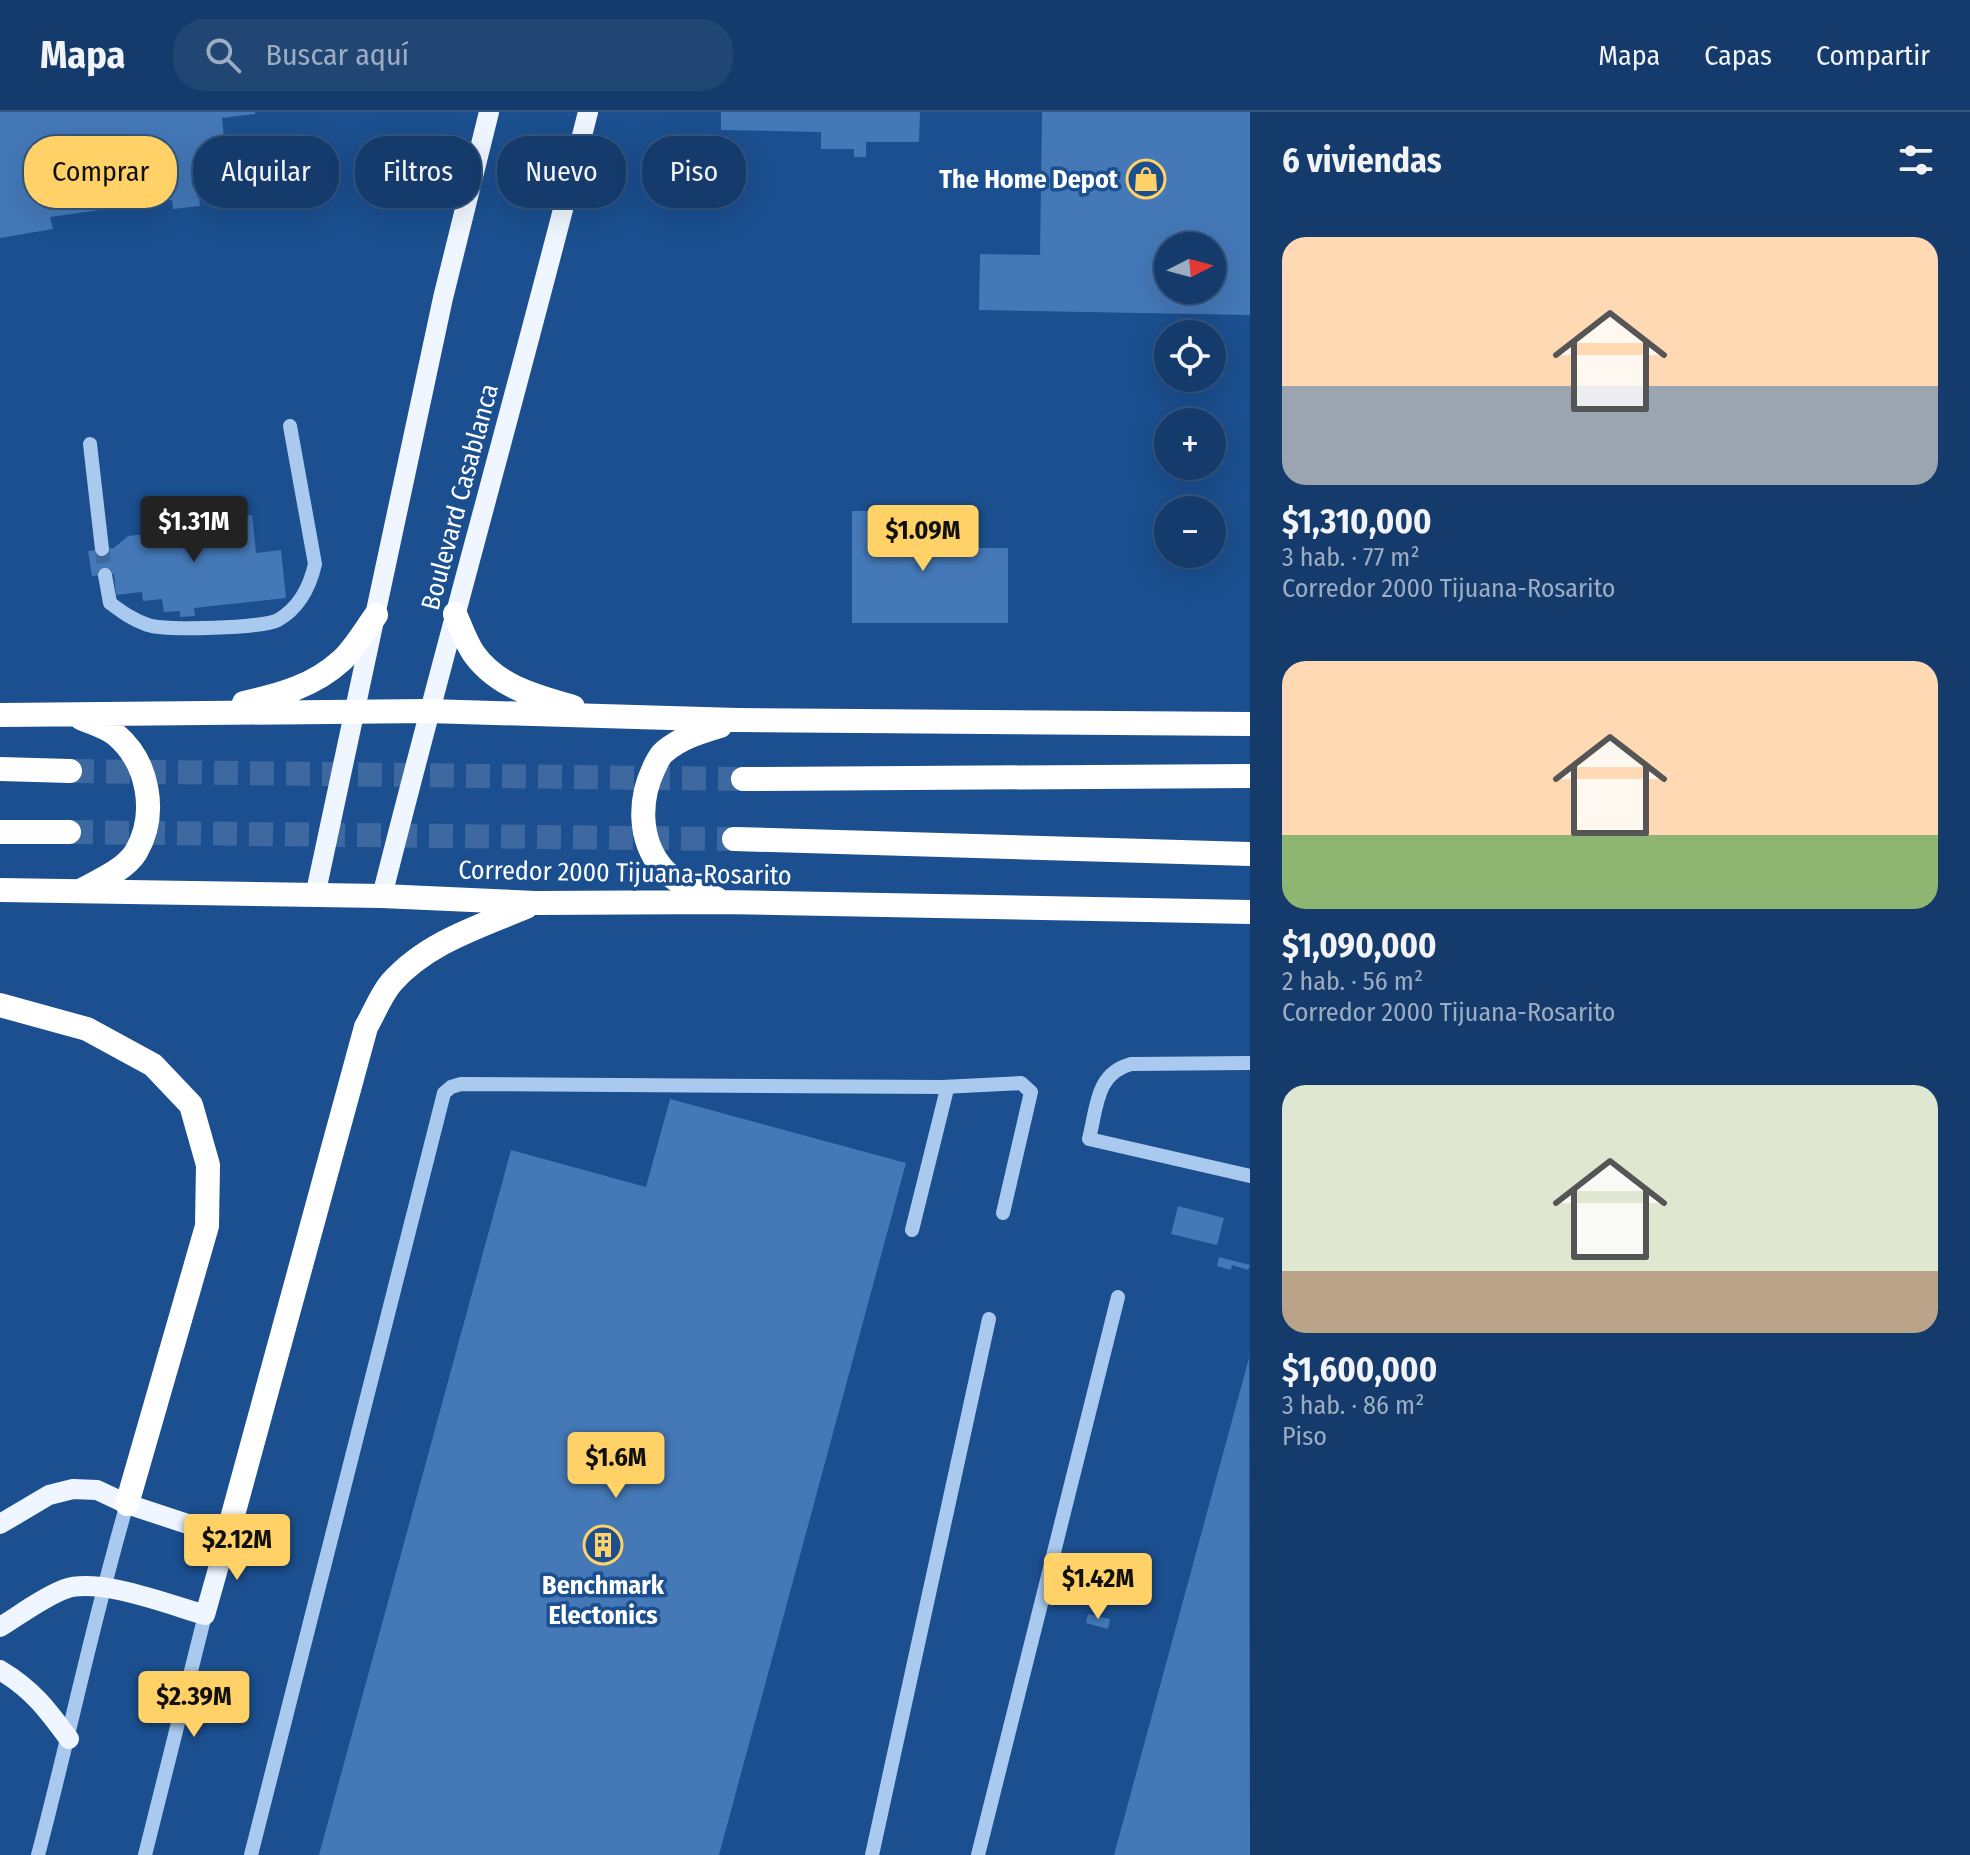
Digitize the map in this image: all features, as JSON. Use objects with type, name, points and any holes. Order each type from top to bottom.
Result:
[{"type":"highway","points":[[455,614],[473,653],[493,675],[524,693],[610,717]]},
{"type":"highway","points":[[200,713],[280,695],[314,682],[343,659],[376,615]]},
{"type":"highway","points":[[0,715],[428,711],[738,720],[1250,724]]},
{"type":"highway","points":[[76,716],[114,734],[137,760],[148,788],[148,821],[135,854],[112,873],[78,892]]},
{"type":"highway","points":[[722,902],[685,884],[663,868],[649,845],[642,811],[645,787],[661,754],[685,738],[738,720]]},
{"type":"highway","points":[[0,769],[70,771]]},
{"type":"highway","points":[[743,779],[1250,776]]},
{"type":"highway","points":[[0,832],[69,832]]},
{"type":"highway","points":[[734,839],[1250,854]]},
{"type":"highway","name":"Corredor 2000 Tijuana-Rosarito","points":[[0,890],[382,896],[536,903],[722,902],[1250,912]]},
{"type":"highway","points":[[227,1537],[366,1027],[390,985],[423,953],[536,903]]},
{"type":"highway","points":[[0,1005],[87,1029],[153,1065],[191,1105],[208,1165],[207,1226],[127,1504]]},
{"type":"main road","name":"Boulevard Casablanca","points":[[315,896],[443,298],[489,112]]},
{"type":"main road","name":"Boulevard Casablanca","points":[[382,896],[428,711],[538,310],[588,112]]},
{"type":"main road","points":[[0,1524],[49,1495],[73,1489],[97,1490],[127,1504],[227,1537],[205,1615],[103,1586],[65,1589],[0,1627]]},
{"type":"main road","points":[[0,1670],[42,1702],[69,1739]]},
{"type":"street","points":[[105,575],[110,603],[129,617],[151,626],[183,630],[276,622],[296,605],[311,583],[315,564],[290,426]]},
{"type":"street","points":[[90,444],[102,549]]},
{"type":"street","points":[[1249,1175],[1089,1139],[1105,1079],[1116,1068],[1131,1064],[1250,1063]]},
{"type":"street","points":[[251,1855],[444,1093],[451,1087],[461,1084],[942,1087],[1021,1083],[1031,1092],[1003,1213]]},
{"type":"street","points":[[912,1230],[946,1093],[942,1087]]},
{"type":"street","points":[[978,1855],[1118,1297]]},
{"type":"street","points":[[872,1855],[989,1319]]},
{"type":"street","points":[[38,1855],[69,1739],[103,1586],[127,1504]]},
{"type":"street","points":[[145,1855],[205,1615]]},
{"type":"building","points":[[0,112],[255,112],[222,118],[224,136],[193,136],[193,197],[188,198],[193,198],[193,207],[173,209],[177,208],[177,136],[24,136],[24,208],[115,208],[50,217],[53,229],[0,238]]},
{"type":"building","points":[[721,112],[920,112],[919,142],[866,142],[866,157],[854,157],[854,149],[821,149],[821,132],[721,130]]},
{"type":"building","name":"The Home Depot","points":[[1042,112],[1250,112],[1250,315],[979,310],[980,254],[1040,255]]},
{"type":"building","points":[[207,510],[208,519],[252,515],[256,553],[281,550],[286,598],[194,608],[195,616],[180,617],[180,611],[164,612],[162,599],[143,601],[142,592],[116,595],[114,574],[92,576],[88,551],[114,548],[128,536],[155,533],[155,525],[180,523],[179,513]]},
{"type":"building","points":[[852,511],[941,511],[941,548],[1008,548],[1008,623],[852,623]]},
{"type":"building","name":"Benchmark Electonics","points":[[670,1099],[906,1163],[719,1855],[319,1855],[511,1150],[646,1187]]},
{"type":"building","points":[[1178,1206],[1224,1218],[1217,1245],[1171,1234]]},
{"type":"building","points":[[1219,1257],[1250,1265],[1248,1270],[1232,1265],[1231,1270],[1217,1266]]},
{"type":"building","points":[[1249,1358],[1250,1855],[1114,1855]]},
{"type":"building","points":[[1088,1614],[1110,1619],[1108,1629],[1086,1623]]},
{"type":"tunnel","points":[[102,549],[105,575]]},
{"type":"tunnel","points":[[70,771],[743,779]]},
{"type":"tunnel","points":[[69,832],[734,839]]},
{"type":"place","name":"The Home Depot","points":[[1146,179]]},
{"type":"place","name":"Benchmark Electonics","points":[[603,1545]]}]
